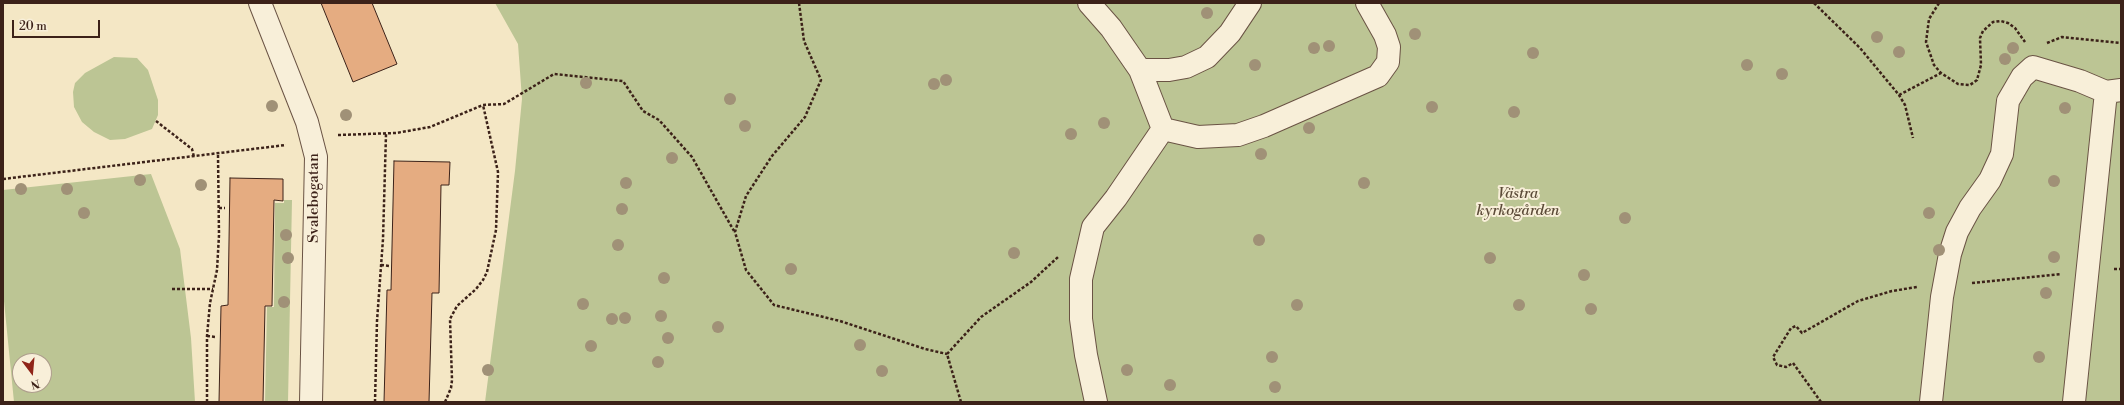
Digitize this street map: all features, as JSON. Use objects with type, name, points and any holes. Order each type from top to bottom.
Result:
[{"type":"street","name":"Svalebogatan","points":[[260,3],[313,139],[316,157],[311,402]]},
{"type":"street","points":[[1089,3],[1111,28],[1140,70],[1163,129]]},
{"type":"street","points":[[1140,70],[1169,70],[1186,67],[1207,57],[1230,33],[1250,3]]},
{"type":"street","points":[[1163,129],[1198,137],[1238,135],[1264,126],[1378,76],[1388,62],[1389,47],[1385,35],[1367,3]]},
{"type":"street","points":[[1931,402],[1942,298],[1950,254],[1957,232],[1970,208],[1990,180],[2002,154],[2008,101],[2022,77],[2033,67],[2113,91],[2074,402]]},
{"type":"street","points":[[1096,402],[1080,320],[1081,279],[1093,227],[1116,198],[1163,129]]},
{"type":"path","points":[[735,232],[746,196],[772,156],[805,117],[821,80],[804,41],[799,3]]},
{"type":"path","points":[[1814,3],[1860,48],[1899,95],[1905,104],[1913,138]]},
{"type":"path","points":[[1939,3],[1929,19],[1926,42],[1934,64],[1941,73],[1958,84],[1970,85],[1977,80],[1981,65],[1980,47],[1983,31],[1992,22],[2001,21],[2016,28],[2022,37],[2033,67]]},
{"type":"path","points":[[2033,67],[2040,50],[2051,40],[2062,36],[2121,43]]},
{"type":"path","points":[[1899,95],[1941,73]]},
{"type":"path","points":[[3,179],[218,155],[313,139],[412,132],[430,127],[483,105],[504,104],[554,74],[623,81],[643,110],[659,120],[692,157],[735,232],[746,270],[774,305],[840,321],[925,349],[947,354]]},
{"type":"path","points":[[445,402],[451,388],[452,380],[450,319],[457,306],[476,289],[487,272],[496,230],[498,172],[483,105]]},
{"type":"path","points":[[156,121],[192,149],[194,157]]},
{"type":"path","points":[[375,402],[386,134]]},
{"type":"path","points":[[208,402],[207,336],[217,270],[219,208],[218,155]]},
{"type":"path","points":[[219,208],[226,208]]},
{"type":"path","points":[[947,354],[980,318],[1031,282],[1093,227]]},
{"type":"path","points":[[381,265],[390,266]]},
{"type":"path","points":[[172,290],[213,289]]},
{"type":"path","points":[[207,336],[216,337]]},
{"type":"path","points":[[947,354],[961,402]]},
{"type":"green space","name":"Västra kyrkogården","points":[[495,3],[2121,3],[2121,402],[485,402],[515,171],[522,99],[518,44]]},
{"type":"green space","points":[[114,57],[137,58],[148,70],[158,100],[158,115],[152,129],[125,139],[110,140],[94,132],[82,122],[74,107],[73,92],[75,83],[85,73]]},
{"type":"green space","points":[[151,174],[180,249],[191,338],[195,402],[14,402],[13,393],[52,393],[52,353],[12,353],[12,382],[3,291],[3,190]]},
{"type":"green space","points":[[284,200],[292,200],[288,402],[265,402],[267,307],[274,307],[275,203],[284,203]]},
{"type":"building","points":[[321,3],[372,3],[397,64],[353,82]]},
{"type":"building","points":[[394,161],[450,162],[449,185],[441,185],[439,293],[432,293],[429,402],[384,402],[387,290],[391,290]]},
{"type":"building","points":[[230,178],[283,179],[283,201],[274,200],[272,306],[265,306],[263,402],[219,402],[221,306],[228,305]]}]
